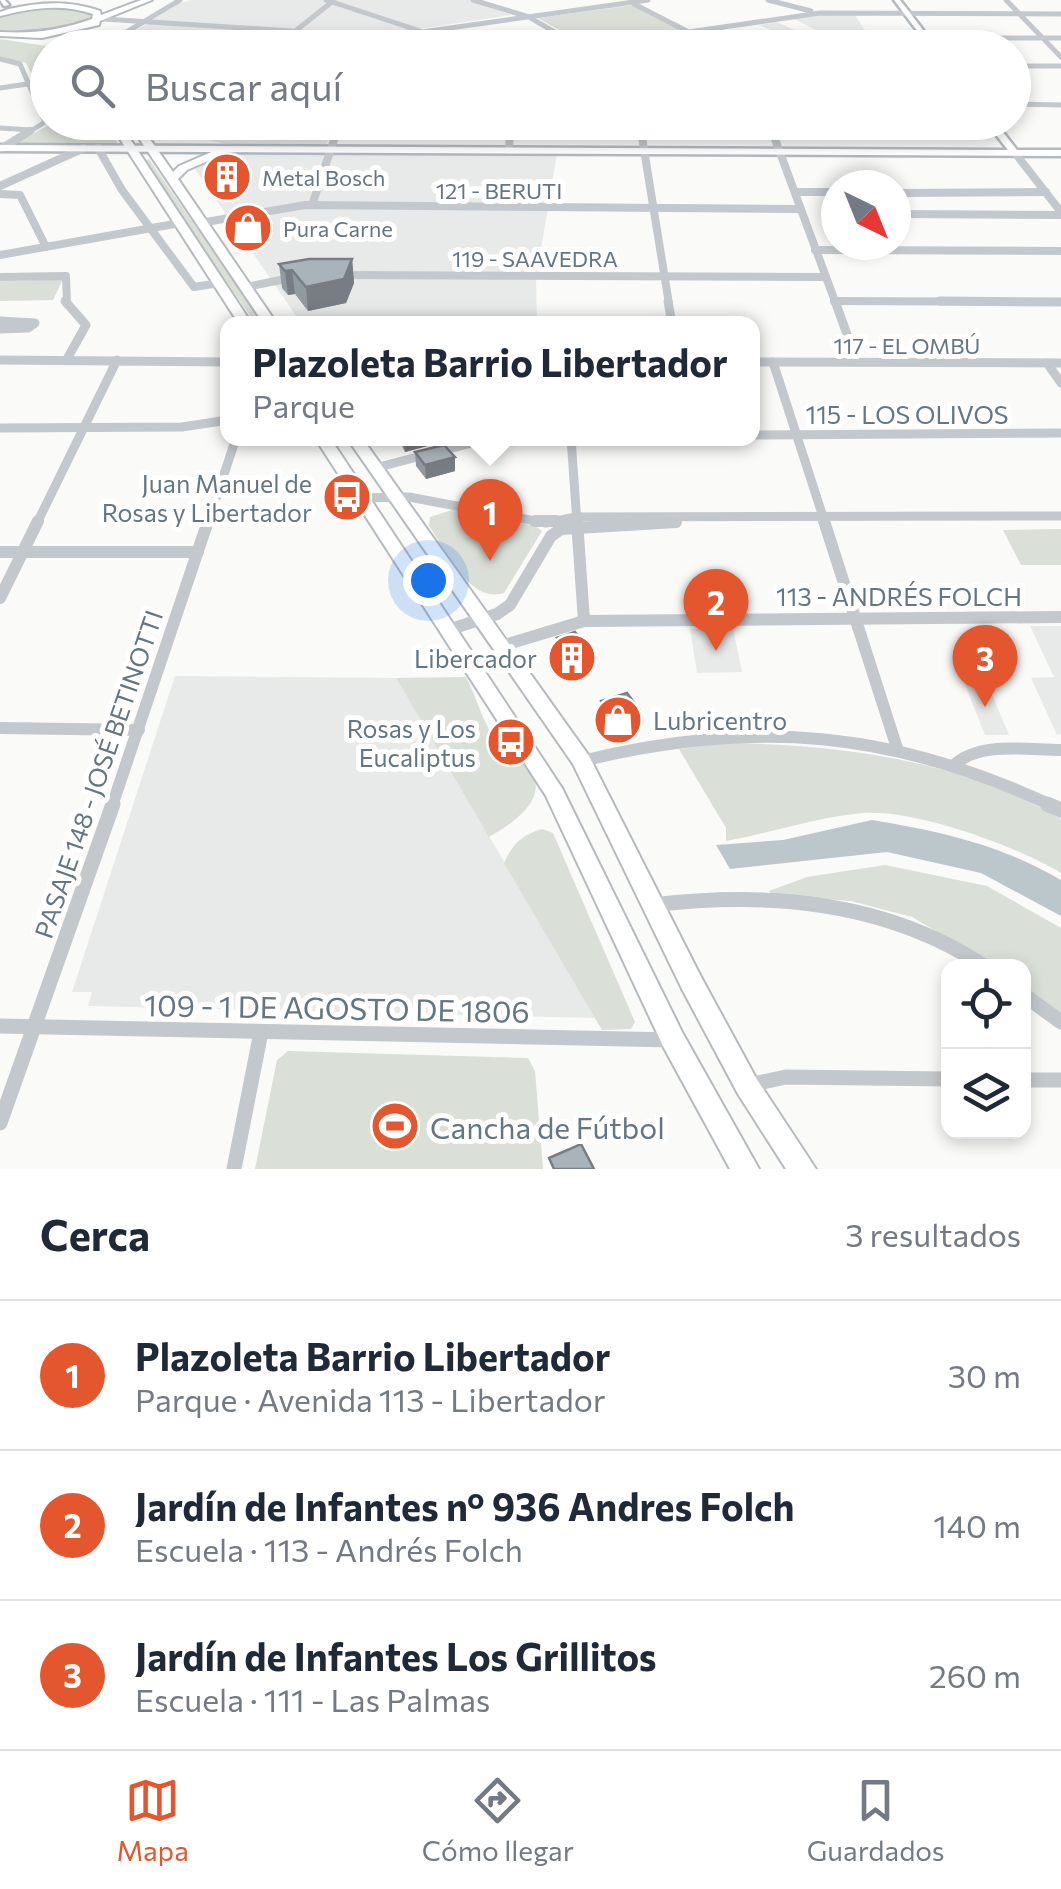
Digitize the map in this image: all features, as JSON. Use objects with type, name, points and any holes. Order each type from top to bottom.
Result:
[{"type":"main road","points":[[35,0],[56,6]]},
{"type":"main road","points":[[4,6],[132,0]]},
{"type":"main road","points":[[72,30],[148,0]]},
{"type":"main road","points":[[68,6],[97,13],[97,22],[89,30]]},
{"type":"main road","points":[[0,36],[30,35]]},
{"type":"main road","points":[[17,36],[30,39]]},
{"type":"main road","points":[[126,140],[241,316]]},
{"type":"main road","points":[[145,140],[267,316]]},
{"type":"main road","points":[[172,178],[183,168],[227,149]]},
{"type":"main road","points":[[327,446],[555,794],[673,1040],[745,1169]]},
{"type":"main road","points":[[360,446],[582,761],[748,1086],[802,1169]]},
{"type":"street","points":[[129,30],[180,0]]},
{"type":"street","points":[[294,30],[331,0],[416,30]]},
{"type":"street","points":[[473,0],[529,17],[552,30]]},
{"type":"street","points":[[482,2],[492,0]]},
{"type":"street","points":[[620,0],[686,30]]},
{"type":"street","points":[[436,30],[648,0]]},
{"type":"street","points":[[768,0],[820,14]]},
{"type":"street","points":[[897,0],[921,30]]},
{"type":"street","points":[[1006,0],[1061,57]]},
{"type":"street","points":[[704,30],[820,14],[1061,14]]},
{"type":"street","points":[[97,22],[276,30]]},
{"type":"street","points":[[1031,38],[1061,38]]},
{"type":"street","points":[[0,59],[20,64],[29,84],[0,88]]},
{"type":"street","points":[[1031,66],[1061,66]]},
{"type":"street","points":[[1031,104],[1061,105]]},
{"type":"street","points":[[0,128],[30,130]]},
{"type":"street","points":[[1,148],[30,132]]},
{"type":"street","points":[[312,205],[335,140]]},
{"type":"street","points":[[509,150],[510,140]]},
{"type":"street","points":[[642,140],[671,316]]},
{"type":"street","points":[[774,140],[857,362]]},
{"type":"street","points":[[1005,140],[1060,210]]},
{"type":"street","points":[[1,148],[1061,153]]},
{"type":"street","points":[[0,186],[84,148]]},
{"type":"street","points":[[98,148],[194,287],[219,283]]},
{"type":"street","points":[[0,176],[24,176]]},
{"type":"street","points":[[795,192],[821,192]]},
{"type":"street","points":[[911,193],[1046,192]]},
{"type":"street","points":[[0,194],[20,194],[46,247]]},
{"type":"street","name":"121 - BERUTI","points":[[200,223],[312,205],[800,209]]},
{"type":"street","points":[[911,214],[1060,210]]},
{"type":"street","points":[[0,255],[180,223]]},
{"type":"street","points":[[815,250],[1061,251]]},
{"type":"street","points":[[246,286],[311,275]]},
{"type":"street","name":"119 - SAAVEDRA","points":[[330,275],[825,277]]},
{"type":"street","points":[[0,277],[66,276],[66,302],[86,325],[68,360]]},
{"type":"street","points":[[834,301],[1061,302]]},
{"type":"street","points":[[0,320],[35,323],[28,328],[0,329]]},
{"type":"street","points":[[0,360],[220,362]]},
{"type":"street","points":[[0,598],[117,360]]},
{"type":"street","name":"117 - EL OMBÚ","points":[[760,362],[1061,362]]},
{"type":"street","points":[[772,362],[897,748]]},
{"type":"street","points":[[1047,362],[1061,384]]},
{"type":"street","points":[[0,428],[190,427],[220,421]]},
{"type":"street","name":"115 - LOS OLIVOS","points":[[760,435],[1061,434]]},
{"type":"street","name":"PASAJE 148 - JOSÉ BETINOTTI","points":[[0,1124],[140,730],[233,446]]},
{"type":"street","points":[[375,468],[460,446]]},
{"type":"street","points":[[572,446],[584,621]]},
{"type":"street","points":[[361,498],[394,495],[536,522],[1061,516]]},
{"type":"street","points":[[448,630],[510,606],[551,536],[577,522]]},
{"type":"street","points":[[0,552],[198,552]]},
{"type":"street","name":"113 - ANDRÉS FOLCH","points":[[501,646],[584,621],[1061,617]]},
{"type":"street","points":[[0,728],[140,730]]},
{"type":"street","points":[[582,761],[637,746],[738,733],[810,736],[897,748],[954,765],[1061,810]]},
{"type":"street","points":[[954,765],[963,754],[977,752],[1061,750]]},
{"type":"street","points":[[654,905],[687,901],[855,908],[913,924],[972,959]]},
{"type":"street","points":[[1031,1000],[1061,1022]]},
{"type":"street","name":"109 - 1 DE AGOSTO DE 1806","points":[[0,1026],[673,1040]]},
{"type":"street","points":[[234,1169],[261,1032]]},
{"type":"street","points":[[748,1086],[786,1078],[941,1079]]},
{"type":"street","points":[[1031,1080],[1061,1080]]},
{"type":"shaded area","points":[[485,0],[479,3],[512,15],[411,30],[137,30],[180,3]]},
{"type":"shaded area","points":[[634,5],[682,30],[559,30],[538,18]]},
{"type":"shaded area","points":[[65,7],[87,11],[93,18],[61,30],[0,30],[0,18]]},
{"type":"shaded area","points":[[855,15],[865,30],[816,30],[794,19]]},
{"type":"shaded area","points":[[777,22],[794,30],[770,30],[759,25]]},
{"type":"shaded area","points":[[0,39],[30,44],[30,71],[26,63],[0,57]]},
{"type":"shaded area","points":[[30,135],[30,140],[116,140],[118,144],[10,146]]},
{"type":"shaded area","points":[[208,140],[328,140],[326,144],[225,144]]},
{"type":"shaded area","points":[[230,153],[557,154],[536,279],[537,316],[296,316],[195,169]]},
{"type":"shaded area","points":[[149,159],[258,316],[250,316],[146,160]]},
{"type":"shaded area","points":[[63,279],[53,300],[0,301],[0,281]]},
{"type":"shaded area","points":[[452,510],[535,526],[542,531],[504,593],[480,591],[469,583],[429,526],[430,517]]},
{"type":"shaded area","points":[[1061,529],[1061,565],[1021,565],[1003,530]]},
{"type":"shaded area","points":[[1030,626],[1061,626],[1061,734],[1057,735],[1031,678],[1054,677]]},
{"type":"shaded area","points":[[690,629],[733,629],[742,672],[697,673]]},
{"type":"shaded area","points":[[175,676],[396,678],[596,1018],[88,1006],[92,992],[72,992]]},
{"type":"shaded area","points":[[466,677],[492,734],[528,767],[536,783],[535,793],[524,811],[489,837],[396,678]]},
{"type":"shaded area","points":[[985,678],[1009,735],[985,735],[963,679]]},
{"type":"shaded area","points":[[724,743],[855,752],[941,769],[982,782],[1061,819],[1061,873],[965,831],[885,813],[829,818],[726,841],[726,828],[679,749]]},
{"type":"shaded area","points":[[872,820],[970,841],[1039,868],[1061,880],[1061,916],[981,873],[887,852],[730,869],[716,845],[783,840]]},
{"type":"shaded area","points":[[542,829],[553,833],[635,1022],[631,1029],[602,1030],[504,863],[518,841]]},
{"type":"shaded area","points":[[885,865],[987,886],[1061,928],[1061,1015],[1031,991],[1031,959],[983,959],[912,917],[851,901],[772,895],[769,891],[807,877]]},
{"type":"shaded area","name":"Cancha de Fútbol","points":[[288,1051],[528,1058],[535,1071],[543,1169],[255,1169],[277,1060]]},
{"type":"building","points":[[352,259],[344,279],[306,287],[292,270],[285,271],[279,264]]},
{"type":"building","points":[[445,446],[455,457],[425,465],[415,452]]},
{"type":"building","points":[[575,632],[589,648],[570,655],[557,638]]},
{"type":"building","points":[[627,693],[639,709],[615,717],[604,713],[601,701]]},
{"type":"building","points":[[581,1144],[594,1169],[554,1169],[549,1158]]},
{"type":"place","name":"Metal Bosch","points":[[227,177]]},
{"type":"place","name":"Pura Carne","points":[[248,228]]},
{"type":"place","name":"Juan Manuel de Rosas y Libertador","points":[[347,497]]},
{"type":"place","name":"Plazoleta Barrio Libertador","points":[[490,561]]},
{"type":"place","name":"Jardín de Infantes nº 936 Andres Folch","points":[[716,651]]},
{"type":"place","name":"Libercador","points":[[572,658]]},
{"type":"place","name":"Jardín de Infantes Los Grillitos","points":[[985,707]]},
{"type":"place","name":"Lubricentro","points":[[618,720]]},
{"type":"place","name":"Rosas y Los Eucaliptus","points":[[511,742]]},
{"type":"place","name":"Cancha de Fútbol","points":[[395,1126]]}]
